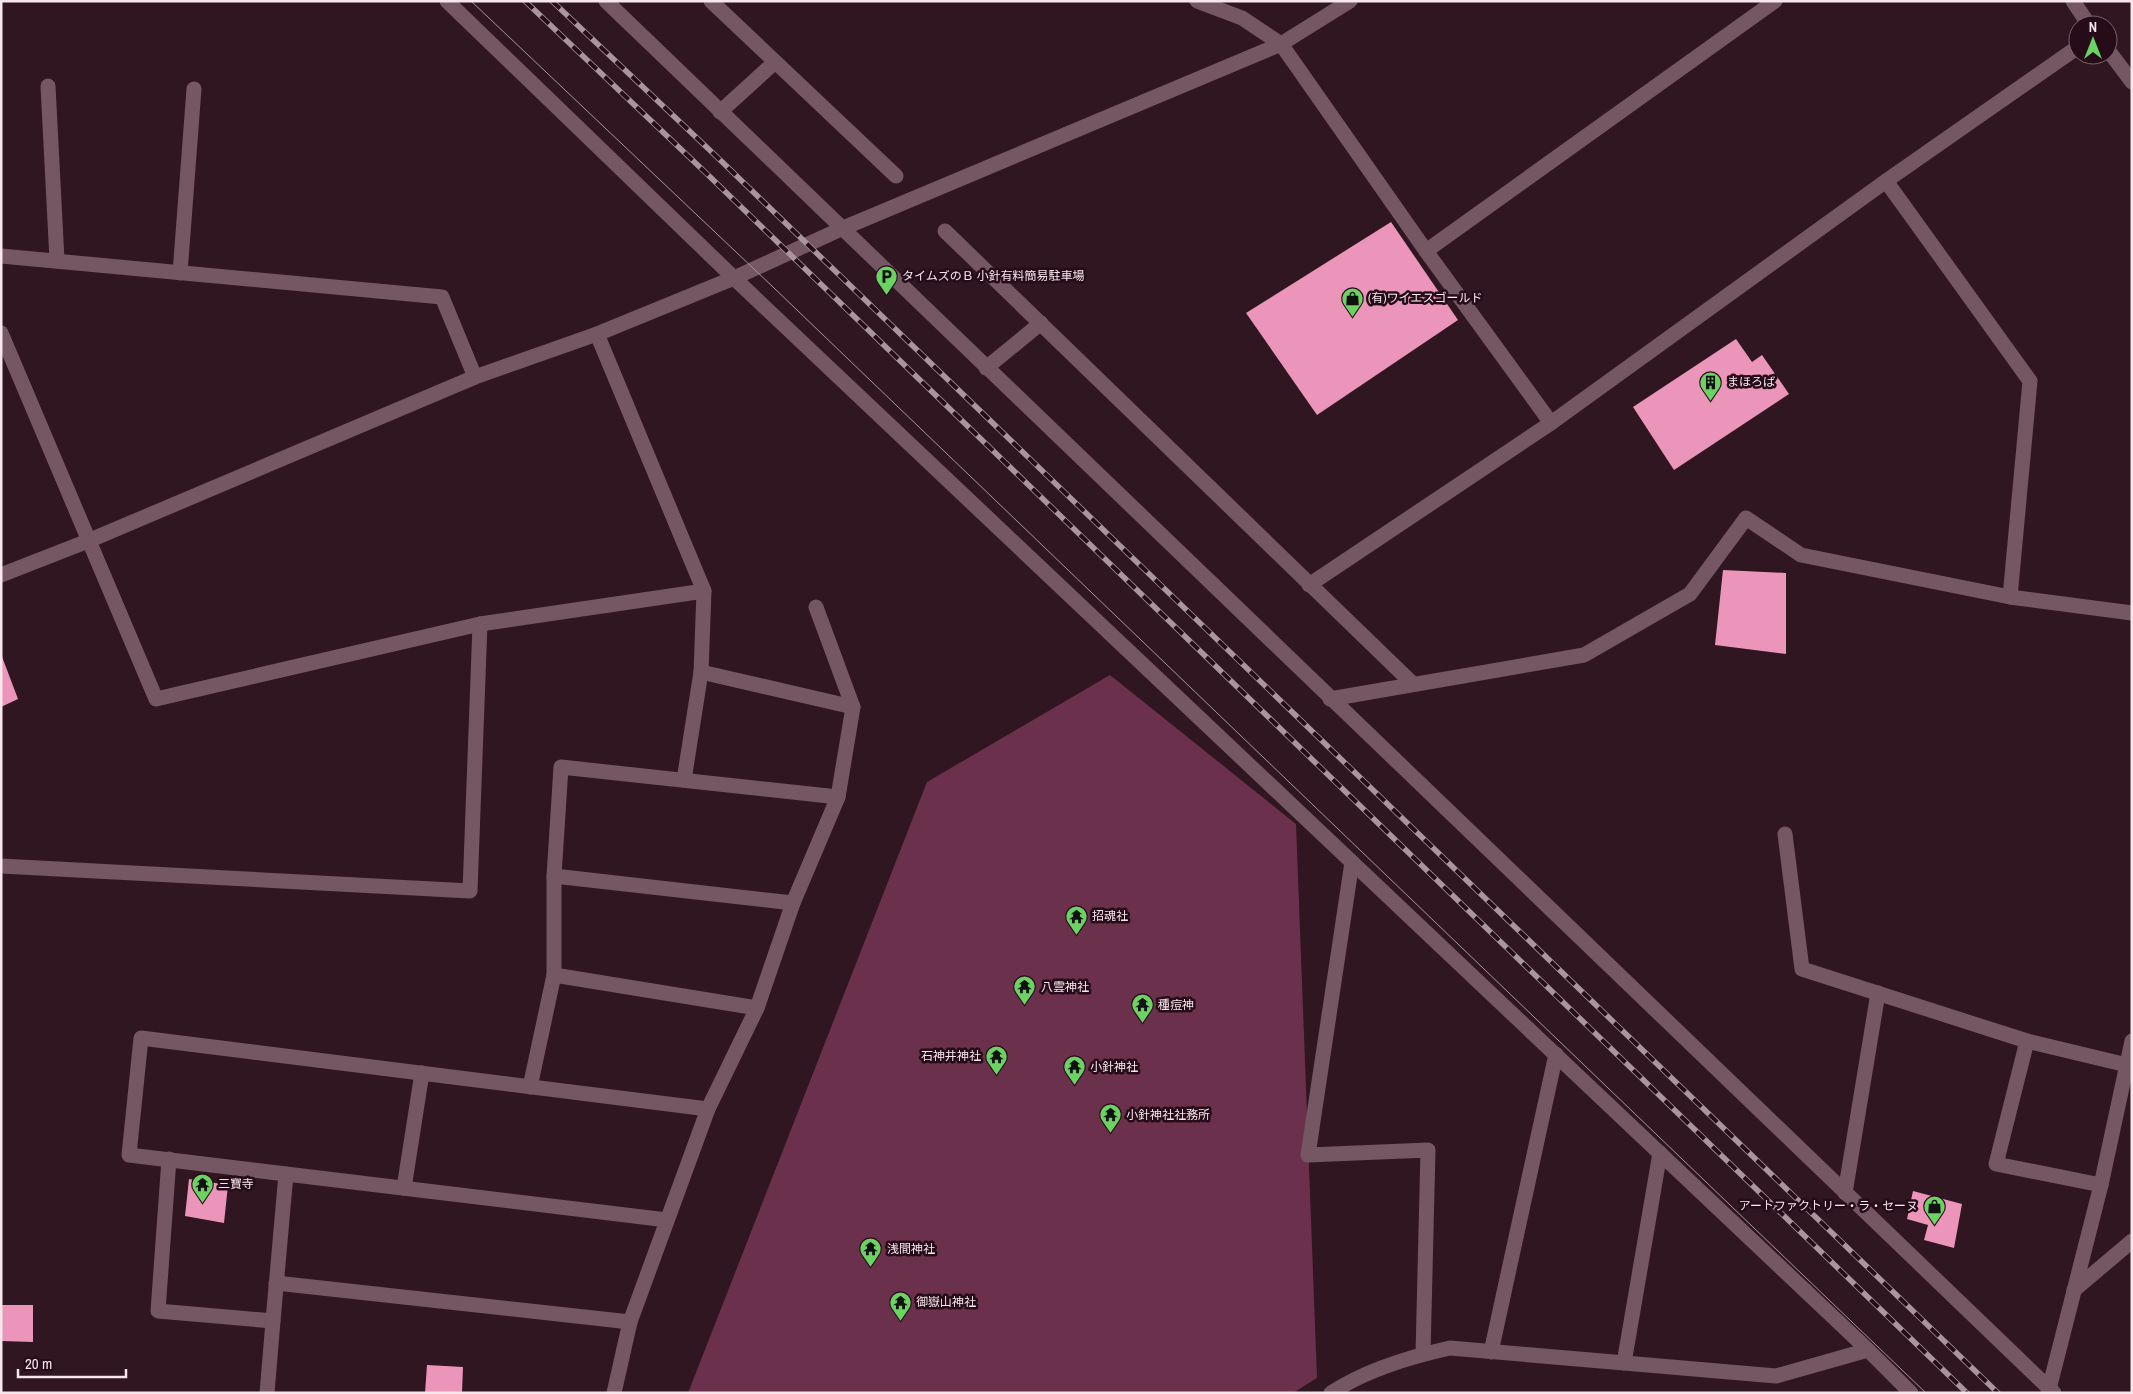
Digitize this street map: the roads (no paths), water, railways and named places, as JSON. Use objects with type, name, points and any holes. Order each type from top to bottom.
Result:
[{"type":"street","points":[[448,1],[734,278],[1556,1054],[1911,1393]]},
{"type":"street","points":[[606,1],[2051,1391]]},
{"type":"street","points":[[711,1],[896,176]]},
{"type":"street","points":[[1197,1],[1242,18],[1281,44],[1426,252],[1551,423]]},
{"type":"street","points":[[1,575],[88,541],[474,377],[597,334],[734,278],[841,229],[1281,44],[1350,1]]},
{"type":"street","points":[[1426,252],[1775,1]]},
{"type":"street","points":[[2072,1],[2082,15]]},
{"type":"street","points":[[1310,585],[1551,423],[1886,181],[2068,54]]},
{"type":"street","points":[[720,112],[775,62]]},
{"type":"street","points":[[2118,63],[2132,82]]},
{"type":"street","points":[[48,86],[57,260]]},
{"type":"street","points":[[180,273],[194,89]]},
{"type":"street","points":[[1886,181],[2030,381],[2010,597]]},
{"type":"street","points":[[945,231],[1413,684]]},
{"type":"street","points":[[1,256],[442,297],[474,377]]},
{"type":"street","points":[[986,368],[1041,323]]},
{"type":"street","points":[[1,333],[156,699],[480,624],[704,591]]},
{"type":"street","points":[[597,334],[704,591],[701,672],[684,780]]},
{"type":"street","points":[[1330,699],[1584,655],[1690,594],[1746,518],[1801,555],[2010,597],[2132,613]]},
{"type":"street","points":[[614,1393],[630,1322],[708,1109],[757,1008],[794,902],[838,797],[853,707],[816,607]]},
{"type":"street","points":[[1,866],[470,891],[480,624]]},
{"type":"street","points":[[701,672],[853,707]]},
{"type":"street","points":[[530,1087],[554,975],[554,876],[561,767],[838,797]]},
{"type":"street","points":[[1785,834],[1802,969],[2027,1041],[2126,1065]]},
{"type":"street","points":[[1352,862],[1308,1155],[1428,1150],[1423,1354]]},
{"type":"street","points":[[554,876],[794,902]]},
{"type":"street","points":[[554,975],[757,1008]]},
{"type":"street","points":[[1845,1192],[1878,993]]},
{"type":"street","points":[[667,1220],[129,1155],[141,1038],[708,1109]]},
{"type":"street","points":[[2027,1041],[1996,1164],[2100,1185]]},
{"type":"street","points":[[2051,1391],[2132,1041]]},
{"type":"street","points":[[1491,1352],[1556,1054]]},
{"type":"street","points":[[404,1188],[422,1073]]},
{"type":"street","points":[[1624,1363],[1660,1153]]},
{"type":"street","points":[[169,1159],[158,1311],[273,1321]]},
{"type":"street","points":[[267,1393],[286,1174]]},
{"type":"street","points":[[2074,1290],[2132,1241]]},
{"type":"street","points":[[276,1283],[630,1322]]},
{"type":"street","points":[[1331,1393],[1352,1379],[1423,1354],[1450,1348],[1776,1376],[1868,1350]]},
{"type":"tram line","points":[[471,1],[773,287],[1926,1393]]},
{"type":"railway","points":[[525,1],[706,173],[1967,1393]]},
{"type":"railway","points":[[552,1],[717,157],[1998,1393]]},
{"type":"place","name":"タイムズのＢ 小針有料簡易駐車場","points":[[886,295]]},
{"type":"place","name":"(有)ワイエスゴールド","points":[[1352,317]]},
{"type":"place","name":"まほろば","points":[[1711,401]]},
{"type":"place","name":"招魂社","points":[[1076,935]]},
{"type":"place","name":"八雲神社","points":[[1025,1006]]},
{"type":"place","name":"種痘神","points":[[1142,1024]]},
{"type":"place","name":"石神井神社","points":[[997,1075]]},
{"type":"place","name":"小針神社","points":[[1074,1086]]},
{"type":"place","name":"小針神社社務所","points":[[1110,1134]]},
{"type":"place","name":"三寶寺","points":[[202,1203]]},
{"type":"place","name":"アートファクトリー・ラ・セーヌ","points":[[1934,1225]]},
{"type":"place","name":"浅間神社","points":[[871,1268]]},
{"type":"place","name":"御嶽山神社","points":[[900,1321]]}]
